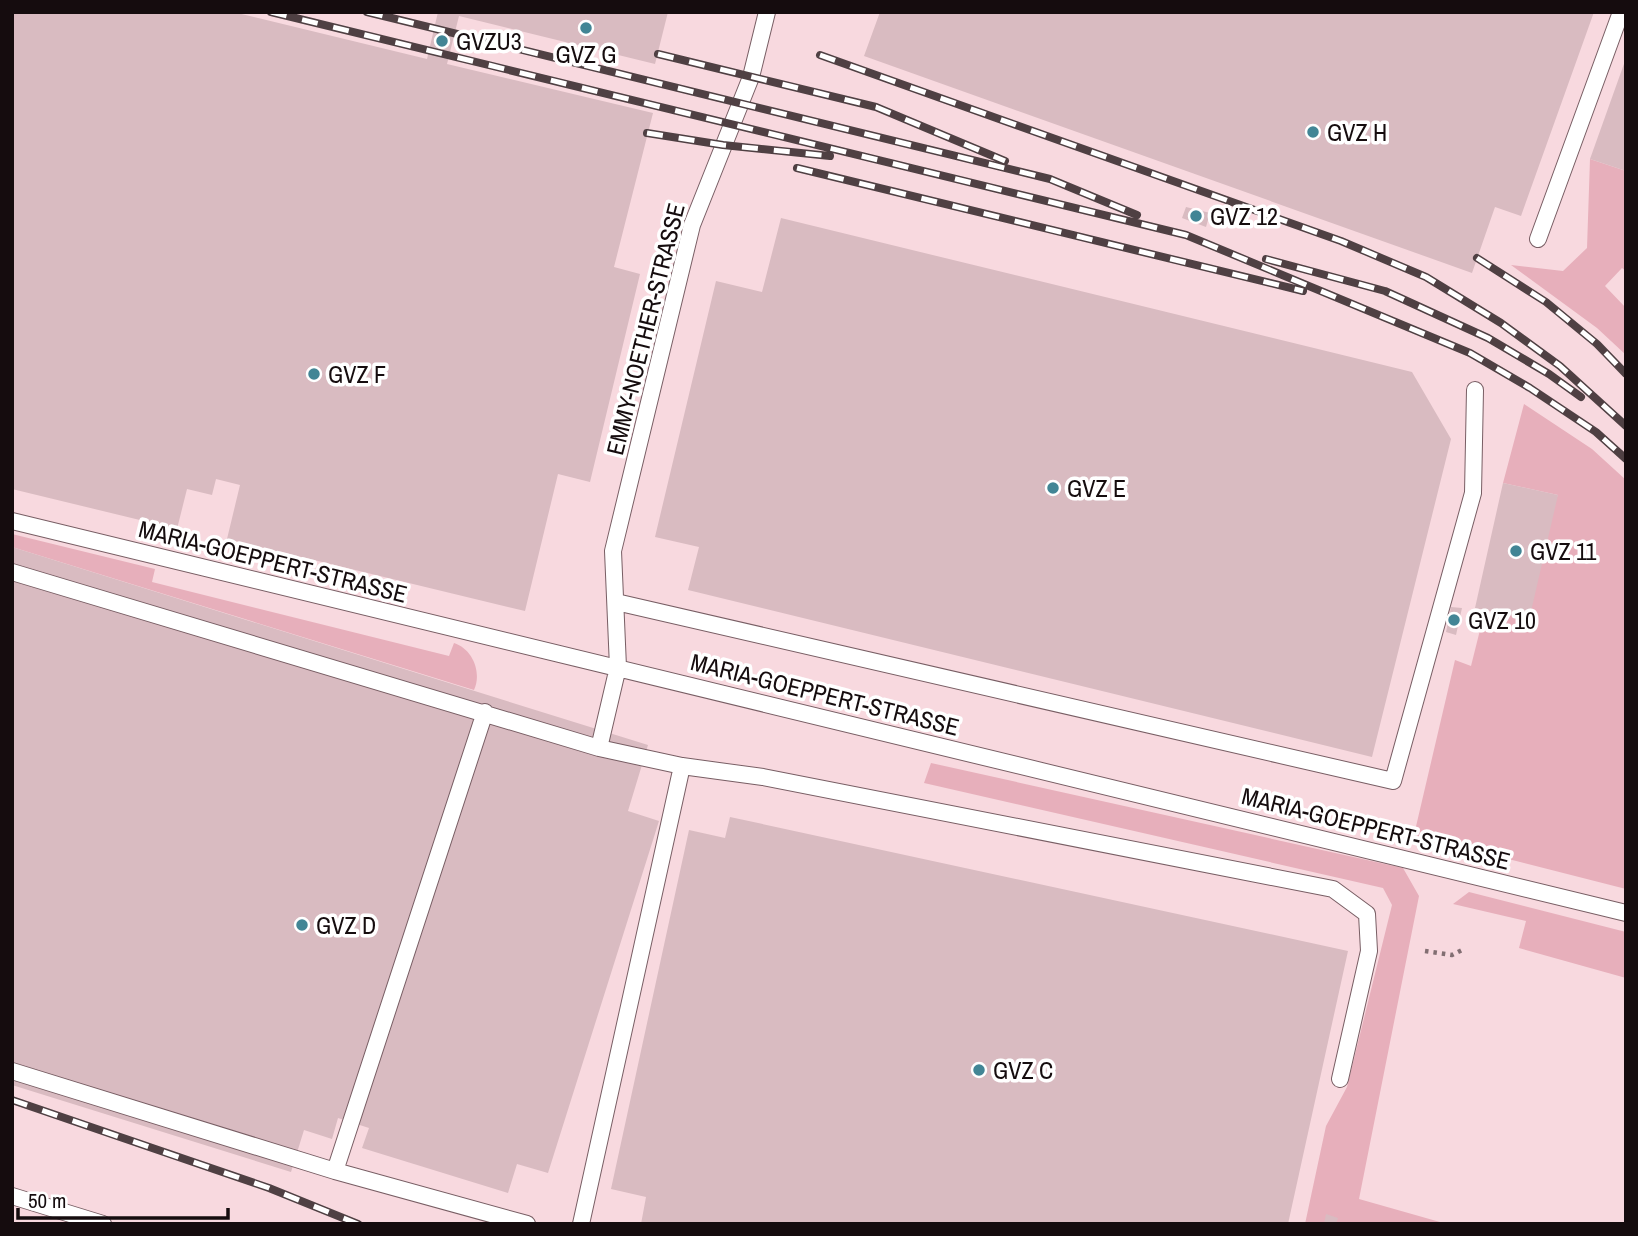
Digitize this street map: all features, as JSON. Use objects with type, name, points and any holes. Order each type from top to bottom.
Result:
[{"type":"lane","name":"EMMY-NOETHER-STRASSE","points":[[599,747],[618,667],[613,551],[692,225],[751,77],[767,12]]},
{"type":"lane","points":[[1538,239],[1622,12]]},
{"type":"lane","points":[[616,602],[1393,781],[1473,493],[1475,390]]},
{"type":"lane","name":"MARIA-GOEPPERT-STRASSE","points":[[12,521],[1626,913]]},
{"type":"lane","points":[[12,572],[599,747],[682,766],[762,777],[1333,889],[1367,914],[1369,951],[1339,1079]]},
{"type":"lane","points":[[335,1171],[485,712]]},
{"type":"lane","points":[[581,1224],[682,766]]},
{"type":"lane","points":[[12,1071],[335,1171],[527,1224]]},
{"type":"lane","points":[[12,1196],[103,1224]]},
{"type":"path","points":[[1426,951],[1452,955],[1462,950]]},
{"type":"shaded area","points":[[1590,159],[1626,171],[1626,271],[1622,268],[1605,286],[1626,308],[1626,355],[1597,328],[1511,265],[1563,271],[1587,248]]},
{"type":"shaded area","points":[[1524,404],[1592,449],[1626,480],[1626,889],[1414,835],[1455,660],[1471,666],[1480,630],[1492,633],[1496,613],[1558,495],[1503,483]]},
{"type":"shaded area","points":[[12,534],[155,569],[152,582],[449,656],[454,643],[466,650],[474,662],[477,676],[474,690],[12,547]]},
{"type":"shaded area","points":[[931,763],[1403,868],[1419,896],[1359,1199],[1447,1224],[1305,1224],[1326,1126],[1347,1087],[1392,905],[1383,888],[924,783]]},
{"type":"shaded area","points":[[1469,892],[1626,932],[1626,978],[1519,948],[1526,921],[1453,904]]},
{"type":"building","name":"GVZ F","points":[[12,12],[233,12],[427,59],[438,12],[668,12],[655,64],[459,16],[447,64],[653,113],[614,267],[640,274],[590,482],[558,474],[525,611],[227,539],[240,485],[216,479],[212,495],[187,489],[177,529],[12,489]]},
{"type":"building","name":"GVZ H","points":[[880,12],[1594,12],[1521,216],[1495,207],[1472,273],[864,56]]},
{"type":"building","points":[[1626,61],[1626,171],[1590,159]]},
{"type":"building","name":"GVZ 12","points":[[1186,207],[1210,213],[1206,227],[1182,218]]},
{"type":"building","name":"GVZ E","points":[[781,218],[1412,372],[1451,439],[1372,757],[688,590],[699,547],[655,537],[716,281],[762,292]]},
{"type":"building","name":"GVZ 11","points":[[1503,483],[1558,495],[1529,620],[1475,608]]},
{"type":"building","name":"GVZ D","points":[[12,547],[648,745],[628,811],[659,821],[548,1173],[517,1164],[508,1193],[362,1148],[369,1128],[338,1118],[332,1139],[304,1130],[291,1172],[12,1085]]},
{"type":"building","name":"GVZ 10","points":[[1451,607],[1462,608],[1456,635],[1446,632]]},
{"type":"building","name":"GVZ C","points":[[730,817],[1348,951],[1288,1224],[641,1224],[646,1197],[611,1189],[689,830],[725,838]]},
{"type":"building","points":[[1326,1214],[1338,1218],[1336,1224],[1324,1224]]},
{"type":"railway","points":[[271,12],[1186,235],[1470,353],[1530,388],[1596,432],[1626,459]]},
{"type":"railway","points":[[367,12],[1050,179],[1137,215]]},
{"type":"railway","points":[[658,54],[876,107],[1005,161]]},
{"type":"railway","points":[[820,55],[1341,241],[1426,277],[1501,323],[1560,366],[1626,426]]},
{"type":"railway","points":[[647,133],[723,145],[830,156]]},
{"type":"railway","points":[[797,168],[1303,291]]},
{"type":"railway","points":[[1477,258],[1546,302],[1597,344],[1626,374]]},
{"type":"railway","points":[[1266,259],[1385,291],[1488,338],[1549,374],[1581,397]]},
{"type":"railway","points":[[12,1100],[269,1188],[358,1224]]},
{"type":"place","name":"GVZ G","points":[[586,28]]},
{"type":"place","name":"GVZU3","points":[[442,41]]},
{"type":"place","name":"GVZ H","points":[[1313,132]]},
{"type":"place","name":"GVZ 12","points":[[1196,216]]},
{"type":"place","name":"GVZ F","points":[[314,374]]},
{"type":"place","name":"GVZ E","points":[[1053,488]]},
{"type":"place","name":"GVZ 11","points":[[1516,551]]},
{"type":"place","name":"GVZ 10","points":[[1454,620]]},
{"type":"place","name":"GVZ D","points":[[302,925]]},
{"type":"place","name":"GVZ C","points":[[979,1070]]}]
